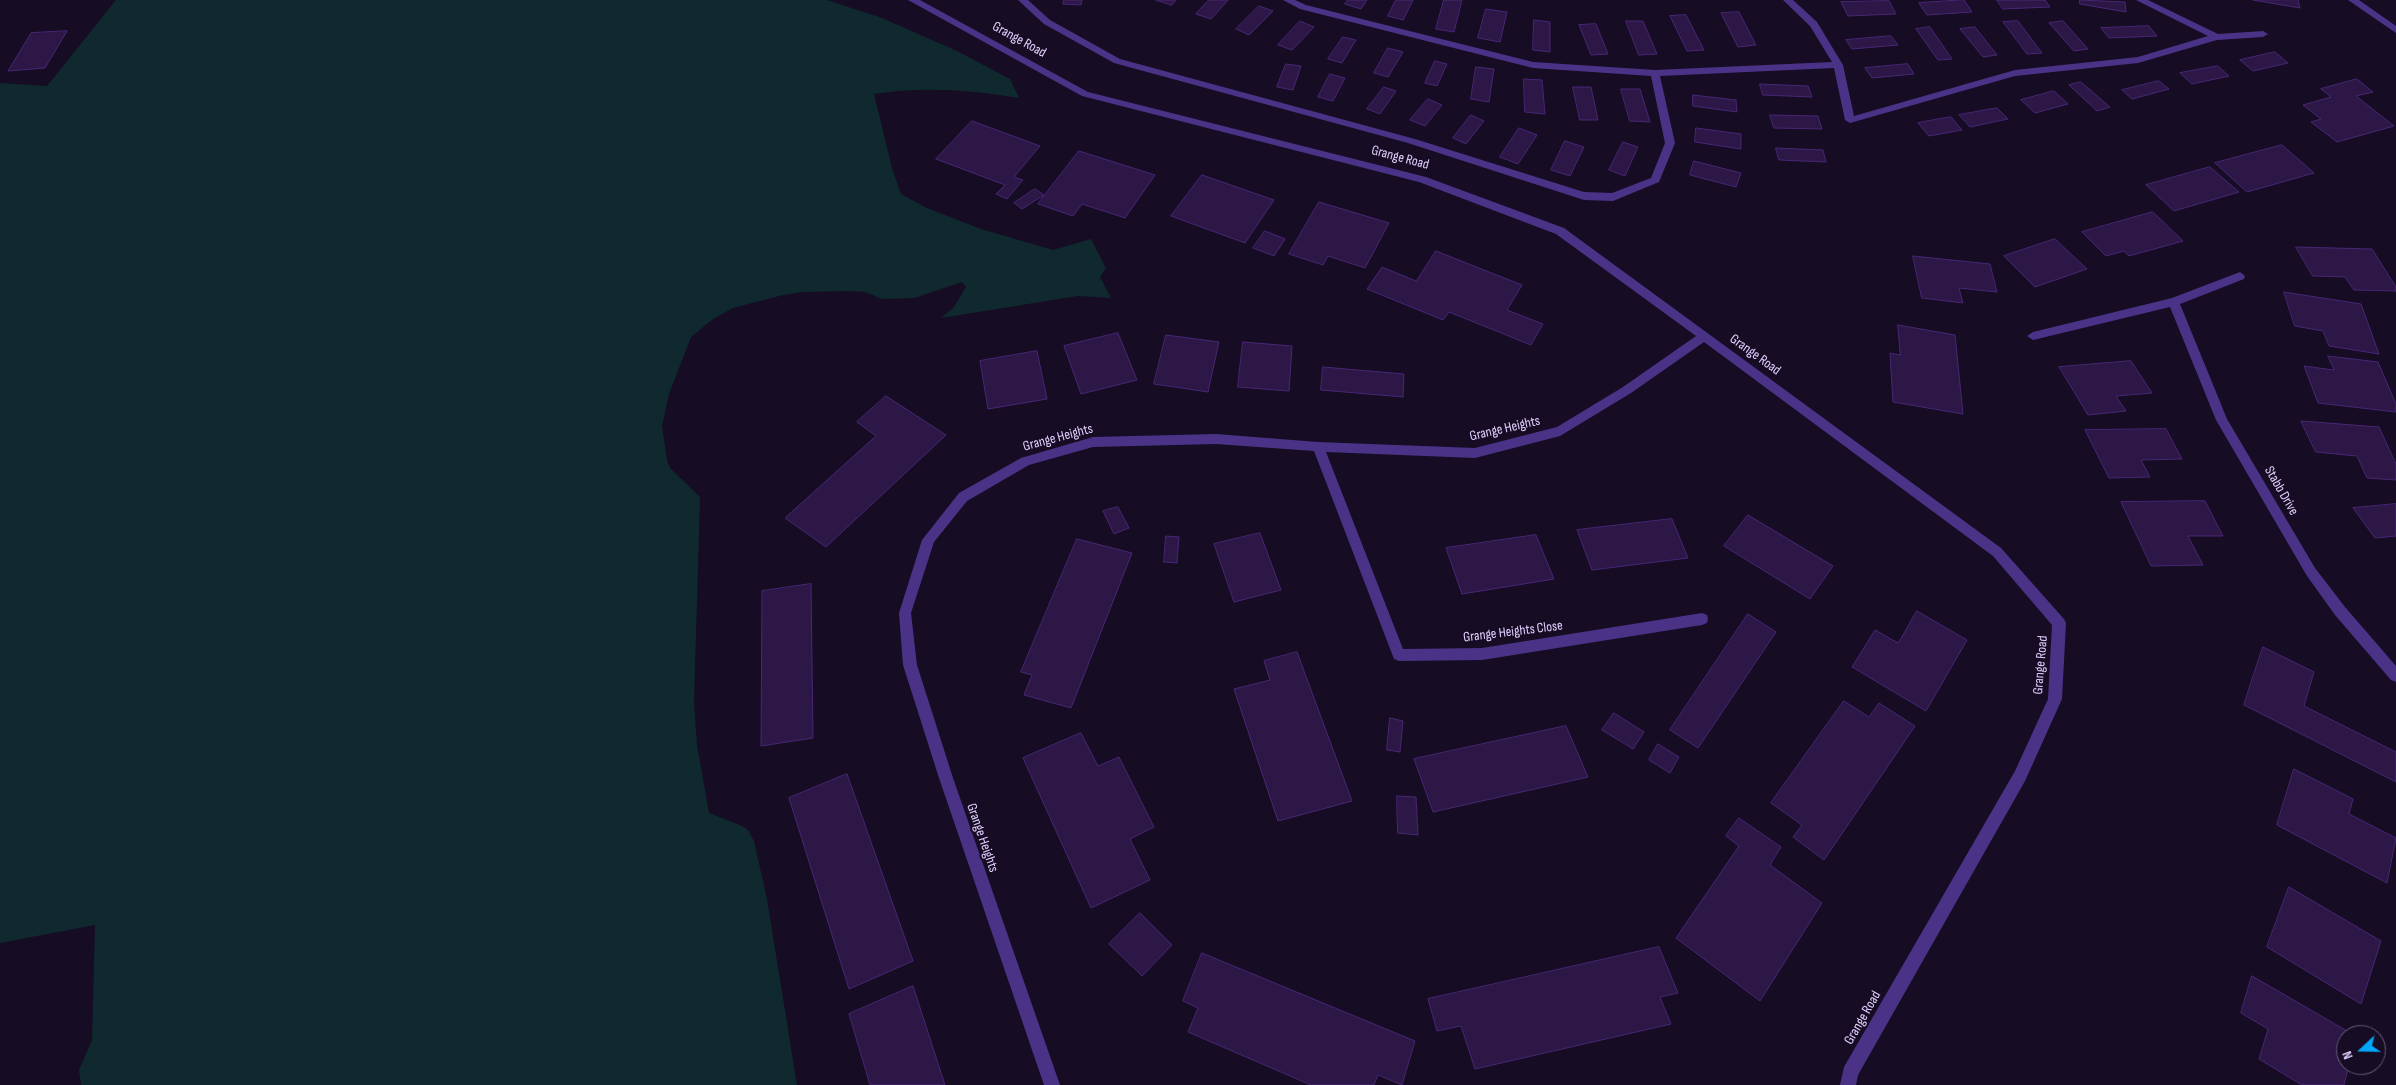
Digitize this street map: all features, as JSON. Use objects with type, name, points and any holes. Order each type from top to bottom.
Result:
[{"type":"street","name":"Grange Road","points":[[913,0],[1085,94],[1422,179],[1560,231],[1997,552],[2059,623],[2055,699],[2020,776],[1850,1072],[1848,1085]]},
{"type":"street","points":[[1023,0],[1047,22],[1117,61],[1411,141],[1584,196],[1613,197],[1655,180],[1670,143],[1655,73]]},
{"type":"street","points":[[1288,0],[1303,8],[1533,65],[1655,73],[1838,65]]},
{"type":"street","points":[[1788,0],[1814,24],[1838,65],[1850,120],[1965,89],[2015,73],[2138,60],[2218,37],[2263,34]]},
{"type":"street","points":[[2141,0],[2218,37]]},
{"type":"street","points":[[2353,0],[2396,30]]},
{"type":"street","points":[[2033,336],[2174,302],[2240,276]]},
{"type":"street","name":"Stabb Drive","points":[[2174,302],[2222,420],[2310,572],[2340,611],[2396,676]]},
{"type":"street","name":"Grange Heights","points":[[1052,1085],[949,787],[910,665],[905,613],[928,540],[963,497],[1025,461],[1093,442],[1216,439],[1318,447],[1475,453],[1560,431],[1627,390],[1704,336]]},
{"type":"street","name":"Grange Heights Close","points":[[1318,447],[1399,655],[1482,654],[1702,619]]},
{"type":"green space","points":[[116,0],[827,0],[882,18],[957,51],[1010,79],[1019,98],[946,90],[910,90],[874,94],[892,168],[901,194],[927,208],[981,229],[1053,250],[1091,239],[1106,268],[1100,277],[1111,298],[1078,296],[941,318],[954,307],[966,287],[962,282],[914,298],[882,299],[865,292],[849,291],[802,292],[733,308],[713,319],[691,337],[669,394],[662,426],[670,468],[700,497],[694,702],[697,745],[709,813],[742,826],[748,830],[754,841],[767,899],[797,1085],[81,1085],[79,1070],[92,1040],[95,925],[0,943],[0,83],[47,86]]},
{"type":"building","points":[[1064,0],[1082,0],[1081,5],[1063,4]]},
{"type":"building","points":[[1156,0],[1176,0],[1172,5]]},
{"type":"building","points":[[1209,0],[1228,0],[1211,19],[1196,14]]},
{"type":"building","points":[[1348,0],[1367,0],[1361,9],[1345,4]]},
{"type":"building","points":[[1396,0],[1413,0],[1403,20],[1388,16]]},
{"type":"building","points":[[1444,0],[1462,0],[1454,32],[1436,29]]},
{"type":"building","points":[[1964,0],[1972,12],[1927,15],[1919,3]]},
{"type":"building","points":[[1997,0],[2045,0],[2050,7],[2003,9]]},
{"type":"building","points":[[2080,0],[2125,2],[2126,12],[2080,4]]},
{"type":"building","points":[[2253,0],[2298,0],[2300,8]]},
{"type":"building","points":[[1889,1],[1896,14],[1848,16],[1841,2]]},
{"type":"building","points":[[1259,6],[1273,11],[1249,35],[1236,29]]},
{"type":"building","points":[[1486,9],[1507,12],[1500,42],[1478,38]]},
{"type":"building","points":[[1739,12],[1756,45],[1738,47],[1721,13]]},
{"type":"building","points":[[1686,15],[1704,50],[1687,51],[1670,16]]},
{"type":"building","points":[[1534,20],[1550,22],[1550,52],[1533,50]]},
{"type":"building","points":[[1300,21],[1314,27],[1292,50],[1278,45]]},
{"type":"building","points":[[1626,21],[1643,21],[1657,54],[1639,55]]},
{"type":"building","points":[[2018,21],[2042,53],[2027,54],[2003,22]]},
{"type":"building","points":[[2063,21],[2088,49],[2074,51],[2049,23]]},
{"type":"building","points":[[1596,24],[1608,54],[1591,55],[1579,25]]},
{"type":"building","points":[[2149,26],[2157,36],[2109,38],[2101,28]]},
{"type":"building","points":[[1930,27],[1952,59],[1938,60],[1916,29]]},
{"type":"building","points":[[1975,27],[1997,55],[1983,57],[1960,29]]},
{"type":"building","points":[[67,31],[45,68],[8,71],[31,33]]},
{"type":"building","points":[[1891,36],[1898,45],[1852,49],[1846,40]]},
{"type":"building","points":[[1343,37],[1356,40],[1342,63],[1328,59]]},
{"type":"building","points":[[1388,48],[1403,52],[1388,77],[1374,73]]},
{"type":"building","points":[[2275,52],[2288,63],[2253,71],[2240,60]]},
{"type":"building","points":[[1435,61],[1447,64],[1437,86],[1425,83]]},
{"type":"building","points":[[1286,64],[1301,66],[1293,90],[1277,87]]},
{"type":"building","points":[[1908,64],[1914,74],[1872,78],[1865,68]]},
{"type":"building","points":[[2218,66],[2229,76],[2192,84],[2180,73]]},
{"type":"building","points":[[1476,67],[1494,69],[1489,102],[1471,99]]},
{"type":"building","points":[[1330,74],[1345,78],[1333,101],[1318,97]]},
{"type":"building","points":[[1524,79],[1542,80],[1545,114],[1525,112]]},
{"type":"building","points":[[2357,79],[2373,92],[2356,96],[2394,126],[2337,142],[2311,122],[2321,119],[2303,105],[2331,97],[2321,89]]},
{"type":"building","points":[[2159,81],[2169,89],[2132,99],[2122,90]]},
{"type":"building","points":[[2081,82],[2110,107],[2097,111],[2069,85]]},
{"type":"building","points":[[1760,84],[1808,86],[1812,97],[1763,95]]},
{"type":"building","points":[[1384,87],[1396,91],[1380,114],[1367,109]]},
{"type":"building","points":[[1573,87],[1591,87],[1598,120],[1580,120]]},
{"type":"building","points":[[1621,89],[1640,89],[1650,122],[1630,121]]},
{"type":"building","points":[[2054,91],[2068,104],[2035,113],[2021,100]]},
{"type":"building","points":[[1693,95],[1736,100],[1737,112],[1693,106]]},
{"type":"building","points":[[1428,99],[1442,105],[1425,126],[1410,120]]},
{"type":"building","points":[[1997,108],[2008,119],[1970,127],[1959,115]]},
{"type":"building","points":[[1471,115],[1484,121],[1466,144],[1453,138]]},
{"type":"building","points":[[1770,115],[1818,116],[1822,129],[1774,128]]},
{"type":"building","points":[[1951,117],[1962,130],[1929,136],[1918,123]]},
{"type":"building","points":[[972,121],[1040,146],[1014,177],[1023,180],[1007,199],[996,194],[1005,185],[936,159]]},
{"type":"building","points":[[1519,128],[1537,135],[1518,164],[1500,157]]},
{"type":"building","points":[[1696,128],[1741,134],[1741,149],[1695,142]]},
{"type":"building","points":[[1565,141],[1584,147],[1570,176],[1551,170]]},
{"type":"building","points":[[1623,142],[1638,147],[1625,176],[1609,170]]},
{"type":"building","points":[[2282,145],[2314,173],[2247,192],[2215,163]]},
{"type":"building","points":[[1776,148],[1823,150],[1826,162],[1779,160]]},
{"type":"building","points":[[1079,151],[1155,175],[1125,218],[1082,204],[1073,216],[1038,204]]},
{"type":"building","points":[[1694,161],[1741,173],[1736,187],[1690,175]]},
{"type":"building","points":[[2210,167],[2239,192],[2174,211],[2146,185]]},
{"type":"building","points":[[1202,175],[1274,200],[1245,243],[1171,216]]},
{"type":"building","points":[[1035,189],[1044,195],[1022,209],[1014,203]]},
{"type":"building","points":[[1319,202],[1389,223],[1365,268],[1328,256],[1323,265],[1289,254]]},
{"type":"building","points":[[2153,212],[2183,241],[2129,256],[2124,251],[2106,256],[2082,232]]},
{"type":"building","points":[[1265,231],[1285,239],[1274,256],[1253,248]]},
{"type":"building","points":[[2055,239],[2087,269],[2035,287],[2004,256]]},
{"type":"building","points":[[2296,247],[2372,249],[2396,287],[2396,291],[2354,290],[2345,277],[2313,276]]},
{"type":"building","points":[[1436,251],[1522,285],[1507,310],[1543,324],[1531,345],[1449,312],[1443,320],[1367,289],[1382,267],[1416,281]]},
{"type":"building","points":[[1913,256],[1990,264],[1997,292],[1959,288],[1963,303],[1922,298]]},
{"type":"building","points":[[2284,292],[2361,304],[2379,354],[2329,346],[2323,331],[2295,326]]},
{"type":"building","points":[[1898,325],[1955,335],[1963,414],[1893,402],[1890,353],[1900,355]]},
{"type":"building","points":[[1118,333],[1137,380],[1081,394],[1064,346]]},
{"type":"building","points":[[1166,335],[1219,342],[1208,392],[1154,384]]},
{"type":"building","points":[[1243,342],[1292,346],[1289,391],[1238,387]]},
{"type":"building","points":[[1037,351],[1047,399],[988,409],[980,361]]},
{"type":"building","points":[[2328,356],[2378,362],[2396,404],[2396,412],[2318,403],[2304,366],[2334,370]]},
{"type":"building","points":[[2131,361],[2152,393],[2116,396],[2126,411],[2088,415],[2059,367]]},
{"type":"building","points":[[1323,367],[1404,374],[1403,397],[1321,390]]},
{"type":"building","points":[[886,396],[946,435],[826,547],[785,518],[876,436],[857,422]]},
{"type":"building","points":[[2301,421],[2379,427],[2396,464],[2396,480],[2367,478],[2357,456],[2316,452]]},
{"type":"building","points":[[2166,429],[2182,459],[2141,460],[2150,477],[2109,478],[2085,430]]},
{"type":"building","points":[[2205,501],[2223,536],[2188,536],[2203,565],[2151,566],[2121,502]]},
{"type":"building","points":[[2396,504],[2396,536],[2375,538],[2353,508]]},
{"type":"building","points":[[1118,507],[1129,528],[1114,534],[1103,511]]},
{"type":"building","points":[[1748,515],[1833,566],[1810,599],[1724,546]]},
{"type":"building","points":[[1672,519],[1688,558],[1592,570],[1577,530]]},
{"type":"building","points":[[1260,533],[1281,590],[1234,602],[1214,544]]},
{"type":"building","points":[[1536,535],[1554,579],[1462,594],[1446,548]]},
{"type":"building","points":[[1166,536],[1179,537],[1177,563],[1164,562]]},
{"type":"building","points":[[1077,539],[1132,553],[1071,708],[1024,695],[1032,675],[1021,672]]},
{"type":"building","points":[[811,584],[813,738],[761,746],[762,591]]},
{"type":"building","points":[[1917,611],[1967,640],[1926,711],[1852,667],[1875,630],[1898,643]]},
{"type":"building","points":[[1748,614],[1776,632],[1698,748],[1670,730]]},
{"type":"building","points":[[2263,647],[2314,672],[2304,706],[2396,752],[2396,782],[2244,705]]},
{"type":"building","points":[[1297,652],[1352,801],[1278,821],[1234,689],[1270,680],[1264,661]]},
{"type":"building","points":[[1844,701],[1869,717],[1879,703],[1915,726],[1824,860],[1793,837],[1802,825],[1771,803]]},
{"type":"building","points":[[1614,713],[1644,732],[1633,749],[1602,730]]},
{"type":"building","points":[[1390,718],[1403,721],[1400,752],[1387,750]]},
{"type":"building","points":[[1566,726],[1588,777],[1433,812],[1414,759]]},
{"type":"building","points":[[1081,733],[1098,766],[1119,757],[1154,827],[1130,839],[1150,880],[1091,908],[1023,758]]},
{"type":"building","points":[[1658,744],[1679,757],[1670,773],[1649,760]]},
{"type":"building","points":[[2294,769],[2353,799],[2349,814],[2396,838],[2387,883],[2277,825]]},
{"type":"building","points":[[847,774],[913,961],[849,989],[789,798]]},
{"type":"building","points":[[1397,796],[1416,797],[1418,835],[1398,833]]},
{"type":"building","points":[[1739,818],[1781,847],[1770,865],[1822,903],[1760,1001],[1676,938],[1739,846],[1726,836]]},
{"type":"building","points":[[2289,887],[2381,941],[2361,1004],[2267,947]]},
{"type":"building","points":[[1140,913],[1172,945],[1142,976],[1109,944]]},
{"type":"building","points":[[1659,947],[1678,993],[1660,997],[1671,1024],[1475,1069],[1461,1026],[1437,1031],[1428,999]]},
{"type":"building","points":[[1202,953],[1415,1041],[1402,1085],[1378,1075],[1374,1085],[1311,1085],[1188,1032],[1198,1008],[1183,1001]]},
{"type":"building","points":[[2252,976],[2337,1025],[2336,1075],[2346,1075],[2344,1085],[2302,1085],[2259,1059],[2268,1029],[2241,1013]]},
{"type":"building","points":[[913,986],[945,1085],[870,1085],[849,1014]]}]
